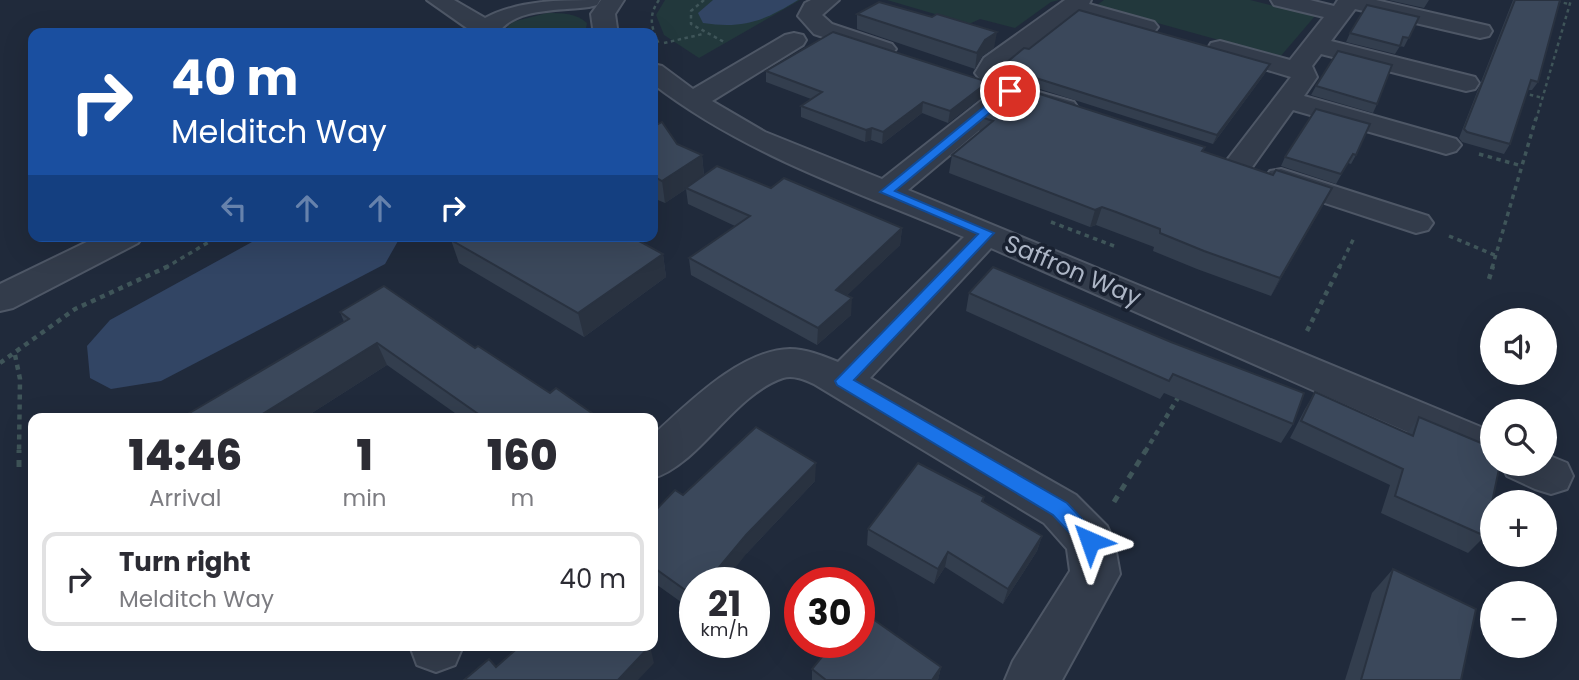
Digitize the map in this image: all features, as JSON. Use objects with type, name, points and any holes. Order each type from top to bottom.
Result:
[{"type":"street","points":[[438,0],[480,28]]},
{"type":"street","points":[[490,28],[500,18],[544,6],[589,0]]},
{"type":"street","points":[[604,28],[603,13],[613,0]]},
{"type":"street","points":[[828,0],[813,8],[810,16],[823,29],[904,57]]},
{"type":"street","points":[[1282,0],[1346,5],[1480,31]]},
{"type":"street","points":[[488,1],[583,8],[598,15],[603,28]]},
{"type":"street","points":[[1004,88],[988,73],[993,63],[1076,3],[1146,27]]},
{"type":"street","points":[[1346,5],[1299,66],[1304,77],[1287,100],[1226,160],[1416,223]]},
{"type":"street","points":[[691,101],[794,40]]},
{"type":"street","points":[[1315,45],[1466,83]]},
{"type":"street","points":[[1220,48],[1301,71]]},
{"type":"street","name":"Saffron Way","points":[[658,77],[691,101],[755,138],[987,233],[1480,445]]},
{"type":"street","points":[[968,78],[1086,116]]},
{"type":"street","points":[[886,192],[1004,88]]},
{"type":"street","points":[[1287,100],[1446,145]]},
{"type":"street","points":[[843,381],[987,233]]},
{"type":"street","points":[[0,299],[113,242]]},
{"type":"street","points":[[658,457],[751,376],[781,364],[810,365],[843,381],[1060,509],[1090,541],[1094,574],[1032,680]]},
{"type":"path","points":[[651,28],[651,16],[659,0]]},
{"type":"path","points":[[704,0],[691,11],[691,24],[704,34],[727,43]]},
{"type":"path","points":[[1489,279],[1570,2],[1550,0]]},
{"type":"path","points":[[658,42],[704,34]]},
{"type":"path","points":[[1466,83],[1478,81],[1542,98]]},
{"type":"path","points":[[1446,145],[1522,166]]},
{"type":"path","points":[[1292,363],[1369,207]]},
{"type":"path","points":[[1416,223],[1497,256]]},
{"type":"path","points":[[0,363],[15,355],[75,309],[180,261],[210,242]]},
{"type":"path","points":[[1090,541],[1217,333]]},
{"type":"path","points":[[15,355],[20,379],[19,467]]},
{"type":"green space","points":[[665,0],[800,0],[699,58],[664,35],[656,15]]},
{"type":"green space","points":[[887,0],[1059,0],[1051,2],[1015,28],[980,19],[969,24]]},
{"type":"green space","points":[[1104,0],[1250,0],[1315,16],[1280,57],[1096,6]]},
{"type":"green space","points":[[547,13],[573,15],[587,23],[586,28],[507,28],[512,22]]},
{"type":"water","points":[[713,0],[798,0],[753,22],[730,25],[703,23],[698,13]]},
{"type":"water","points":[[252,242],[397,242],[385,264],[161,381],[111,389],[90,378],[87,346],[110,320]]},
{"type":"building","points":[[1515,0],[1560,0],[1538,82],[1531,80],[1510,144],[1464,129]]},
{"type":"building","points":[[879,2],[932,17],[937,14],[997,32],[985,40],[977,53],[857,14]]},
{"type":"building","points":[[1367,5],[1419,17],[1409,38],[1403,37],[1400,46],[1350,33]]},
{"type":"building","points":[[1079,10],[1270,64],[1217,135],[1023,74],[1006,63],[1024,48],[1029,49]]},
{"type":"building","points":[[833,32],[988,82],[950,111],[923,102],[883,132],[872,128],[866,130],[801,106],[822,92],[766,71]]},
{"type":"building","points":[[1338,51],[1392,65],[1377,104],[1316,86]]},
{"type":"building","points":[[1018,87],[1205,147],[1202,151],[1273,175],[1276,170],[1332,188],[1280,278],[1204,251],[1160,233],[1160,229],[1116,212],[1102,207],[1095,210],[952,155],[993,121],[981,117]]},
{"type":"building","points":[[1316,109],[1370,124],[1356,155],[1353,154],[1341,174],[1285,157]]},
{"type":"building","points":[[662,122],[677,144],[702,155],[662,181],[658,179],[658,124]]},
{"type":"building","points":[[717,166],[771,188],[784,178],[902,228],[836,290],[852,298],[818,328],[689,258],[750,216],[686,188]]},
{"type":"building","points":[[454,242],[641,242],[663,254],[578,313]]},
{"type":"building","points":[[993,267],[1171,342],[1304,393],[1293,424],[1173,374],[1169,381],[969,293]]},
{"type":"building","points":[[384,286],[475,348],[478,346],[550,393],[556,388],[592,413],[477,413],[377,343],[264,413],[189,413],[349,319],[340,312]]},
{"type":"building","points":[[1315,392],[1413,436],[1419,417],[1480,443],[1480,476],[1498,476],[1495,490],[1480,490],[1480,534],[1395,496],[1403,469],[1301,421]]},
{"type":"building","points":[[756,427],[816,463],[746,535],[719,567],[679,567],[679,586],[658,571],[658,508],[675,490],[683,495]]},
{"type":"building","points":[[918,463],[984,497],[982,501],[1042,536],[1008,589],[948,552],[938,569],[868,529]]},
{"type":"building","points":[[1393,569],[1476,609],[1461,680],[1361,680]]},
{"type":"building","points":[[875,621],[941,667],[932,680],[826,680],[812,669],[821,658],[875,658]]},
{"type":"building","points":[[514,651],[645,651],[618,680],[464,680],[489,659],[496,667]]},
{"type":"route","points":[[1010,91],[886,192],[987,233],[843,381],[1060,509],[1090,541]]}]
